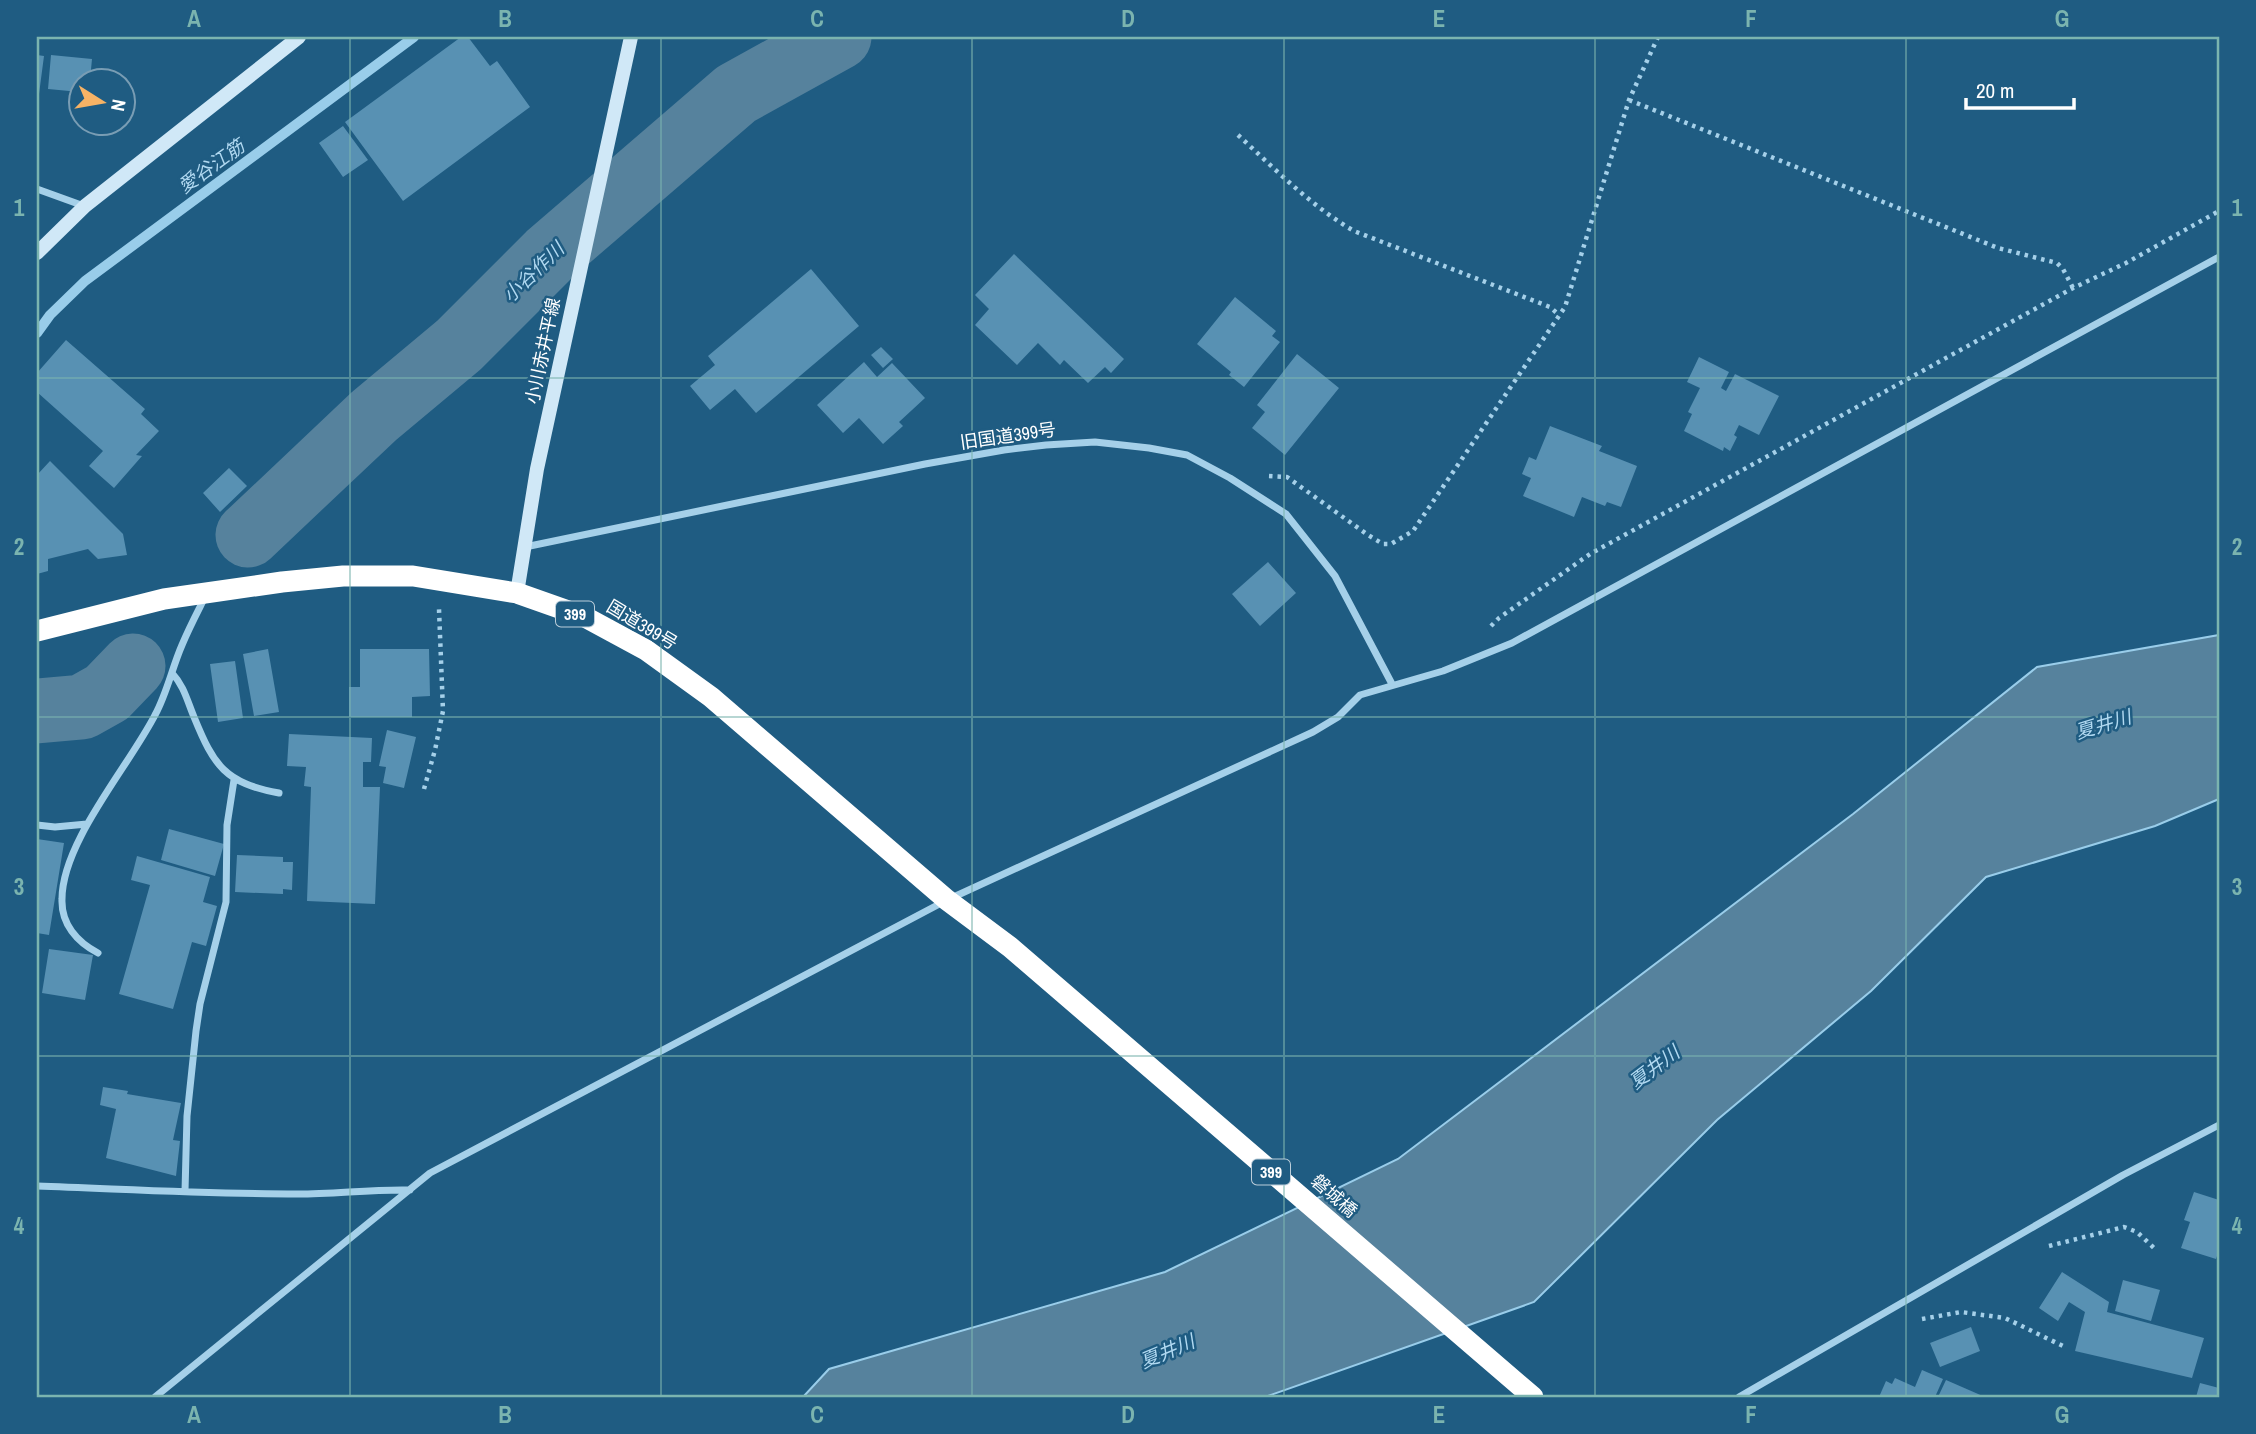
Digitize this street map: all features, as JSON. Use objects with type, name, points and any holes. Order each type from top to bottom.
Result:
[{"type":"highway","name":"国道399号","points":[[37,631],[164,599],[344,576],[413,576],[517,593],[585,617],[646,650],[711,697],[947,900],[1010,947]]},
{"type":"highway","name":"磐城橋","points":[[1010,947],[1533,1397]]},
{"type":"main road","points":[[37,254],[85,206],[299,37]]},
{"type":"main road","name":"小川赤井平線","points":[[517,593],[537,469],[631,37]]},
{"type":"street","points":[[37,190],[44,190],[85,206]]},
{"type":"street","points":[[155,1397],[430,1173],[947,900],[1313,732],[1338,717],[1360,695],[1443,671],[1511,643],[2219,257]]},
{"type":"street","name":"旧国道399号","points":[[525,547],[925,464],[1046,445],[1095,442],[1149,448],[1187,455],[1242,485],[1286,514],[1335,576],[1392,684]]},
{"type":"street","points":[[98,953],[82,944],[70,931],[62,899],[73,856],[87,824],[156,714],[182,644],[207,593]]},
{"type":"street","points":[[172,673],[183,686],[195,719],[219,766],[234,779],[257,789],[279,793]]},
{"type":"street","points":[[185,1191],[187,1116],[196,1031],[200,1004],[226,902],[227,825],[234,779]]},
{"type":"street","points":[[37,825],[55,827],[87,824]]},
{"type":"street","points":[[1739,1397],[2123,1175],[2219,1125]]},
{"type":"street","points":[[37,1186],[337,1194],[372,1189],[410,1190]]},
{"type":"path","points":[[1242,485],[1263,476],[1287,477],[1383,544],[1391,544],[1412,531],[1565,307],[1629,100],[1658,37]]},
{"type":"path","points":[[1629,100],[1998,248],[2057,263],[2073,288]]},
{"type":"path","points":[[1238,135],[1333,219],[1354,231],[1550,307],[1559,315]]},
{"type":"path","points":[[1490,627],[1590,554],[2073,288],[2126,263],[2219,211]]},
{"type":"path","points":[[424,789],[443,711],[436,580]]},
{"type":"path","points":[[2049,1246],[2124,1227],[2137,1232],[2154,1248]]},
{"type":"path","points":[[1920,1319],[1961,1312],[2005,1318],[2065,1348]]},
{"type":"water","name":"夏井川","points":[[2219,635],[2219,799],[2155,826],[1986,877],[1871,991],[1717,1120],[1534,1302],[1265,1397],[803,1397],[829,1369],[1165,1272],[1398,1159],[1853,814],[2037,667]]},
{"type":"building","points":[[461,37],[468,37],[490,66],[497,61],[530,107],[403,201],[345,122]]},
{"type":"building","points":[[37,55],[44,56],[39,94],[37,94]]},
{"type":"building","points":[[51,55],[92,59],[91,66],[66,66],[66,91],[48,89]]},
{"type":"building","points":[[343,126],[368,160],[343,177],[319,143]]},
{"type":"building","points":[[1014,254],[1124,359],[1111,373],[1105,367],[1088,383],[1064,360],[1060,365],[1038,343],[1017,365],[975,325],[989,309],[975,295]]},
{"type":"building","points":[[811,269],[859,326],[756,413],[735,389],[710,410],[690,386],[715,365],[708,356]]},
{"type":"building","points":[[1235,297],[1276,331],[1272,336],[1280,342],[1244,387],[1229,375],[1231,372],[1197,344]]},
{"type":"building","points":[[66,340],[145,409],[141,414],[159,431],[136,455],[142,456],[114,488],[89,466],[103,451],[37,392],[37,373]]},
{"type":"building","points":[[881,347],[893,359],[883,368],[871,355]]},
{"type":"building","points":[[1297,354],[1339,388],[1285,455],[1252,428],[1265,412],[1257,405]]},
{"type":"building","points":[[1699,357],[1729,372],[1721,388],[1726,391],[1735,374],[1779,396],[1759,435],[1739,425],[1730,451],[1724,447],[1723,451],[1684,431],[1692,414],[1688,412],[1700,388],[1687,382]]},
{"type":"building","points":[[864,362],[877,377],[892,363],[925,398],[899,422],[903,426],[883,444],[859,418],[843,433],[817,405]]},
{"type":"building","points":[[1550,426],[1602,446],[1599,451],[1637,466],[1621,507],[1607,502],[1605,506],[1582,497],[1574,517],[1523,496],[1531,478],[1522,474],[1529,457],[1536,460]]},
{"type":"building","points":[[50,461],[123,534],[127,555],[98,559],[88,549],[48,559],[48,571],[37,574],[37,475]]},
{"type":"building","points":[[229,468],[247,486],[220,512],[203,493]]},
{"type":"building","points":[[1268,562],[1296,593],[1260,626],[1232,594]]},
{"type":"building","points":[[268,649],[279,712],[254,716],[243,654]]},
{"type":"building","points":[[360,649],[429,649],[430,696],[412,697],[412,717],[349,717],[349,687],[360,687]]},
{"type":"building","points":[[235,661],[243,718],[218,722],[210,664]]},
{"type":"building","points":[[387,730],[416,737],[404,788],[383,783],[386,767],[379,766]]},
{"type":"building","points":[[289,734],[372,738],[371,762],[363,762],[363,787],[380,787],[375,904],[307,901],[311,787],[304,786],[306,767],[287,766]]},
{"type":"building","points":[[169,829],[224,844],[215,876],[161,860]]},
{"type":"building","points":[[37,839],[64,843],[49,935],[37,933]]},
{"type":"building","points":[[237,855],[283,857],[283,862],[293,862],[292,890],[283,889],[283,894],[235,892]]},
{"type":"building","points":[[137,856],[210,877],[203,902],[217,906],[206,946],[192,942],[173,1009],[119,994],[150,885],[131,880]]},
{"type":"building","points":[[49,949],[93,955],[85,1000],[42,993]]},
{"type":"building","points":[[103,1087],[181,1103],[173,1140],[180,1141],[176,1176],[106,1158],[116,1109],[100,1105]]},
{"type":"building","points":[[2194,1192],[2219,1200],[2219,1256],[2216,1259],[2181,1248],[2190,1222],[2184,1220]]},
{"type":"building","points":[[2062,1272],[2109,1302],[2107,1312],[2204,1338],[2192,1378],[2075,1351],[2085,1312],[2069,1302],[2058,1321],[2039,1308]]},
{"type":"building","points":[[2123,1280],[2160,1290],[2151,1321],[2115,1311]]},
{"type":"building","points":[[1971,1327],[1980,1351],[1940,1367],[1930,1343]]},
{"type":"building","points":[[1922,1370],[1943,1379],[1935,1397],[1879,1397],[1886,1381],[1892,1384],[1895,1378],[1915,1387]]},
{"type":"building","points":[[1946,1380],[1985,1397],[1938,1397]]},
{"type":"building","points":[[2200,1383],[2219,1388],[2219,1397],[2196,1397]]},
{"type":"waterway","name":"愛谷江筋","points":[[37,333],[50,315],[85,281],[414,37]]},
{"type":"waterway","name":"小谷作川","points":[[248,535],[374,416],[459,345],[549,255],[736,94],[839,37]]},
{"type":"waterway","name":"小谷作川","points":[[37,711],[82,707],[107,693],[133,666]]}]
